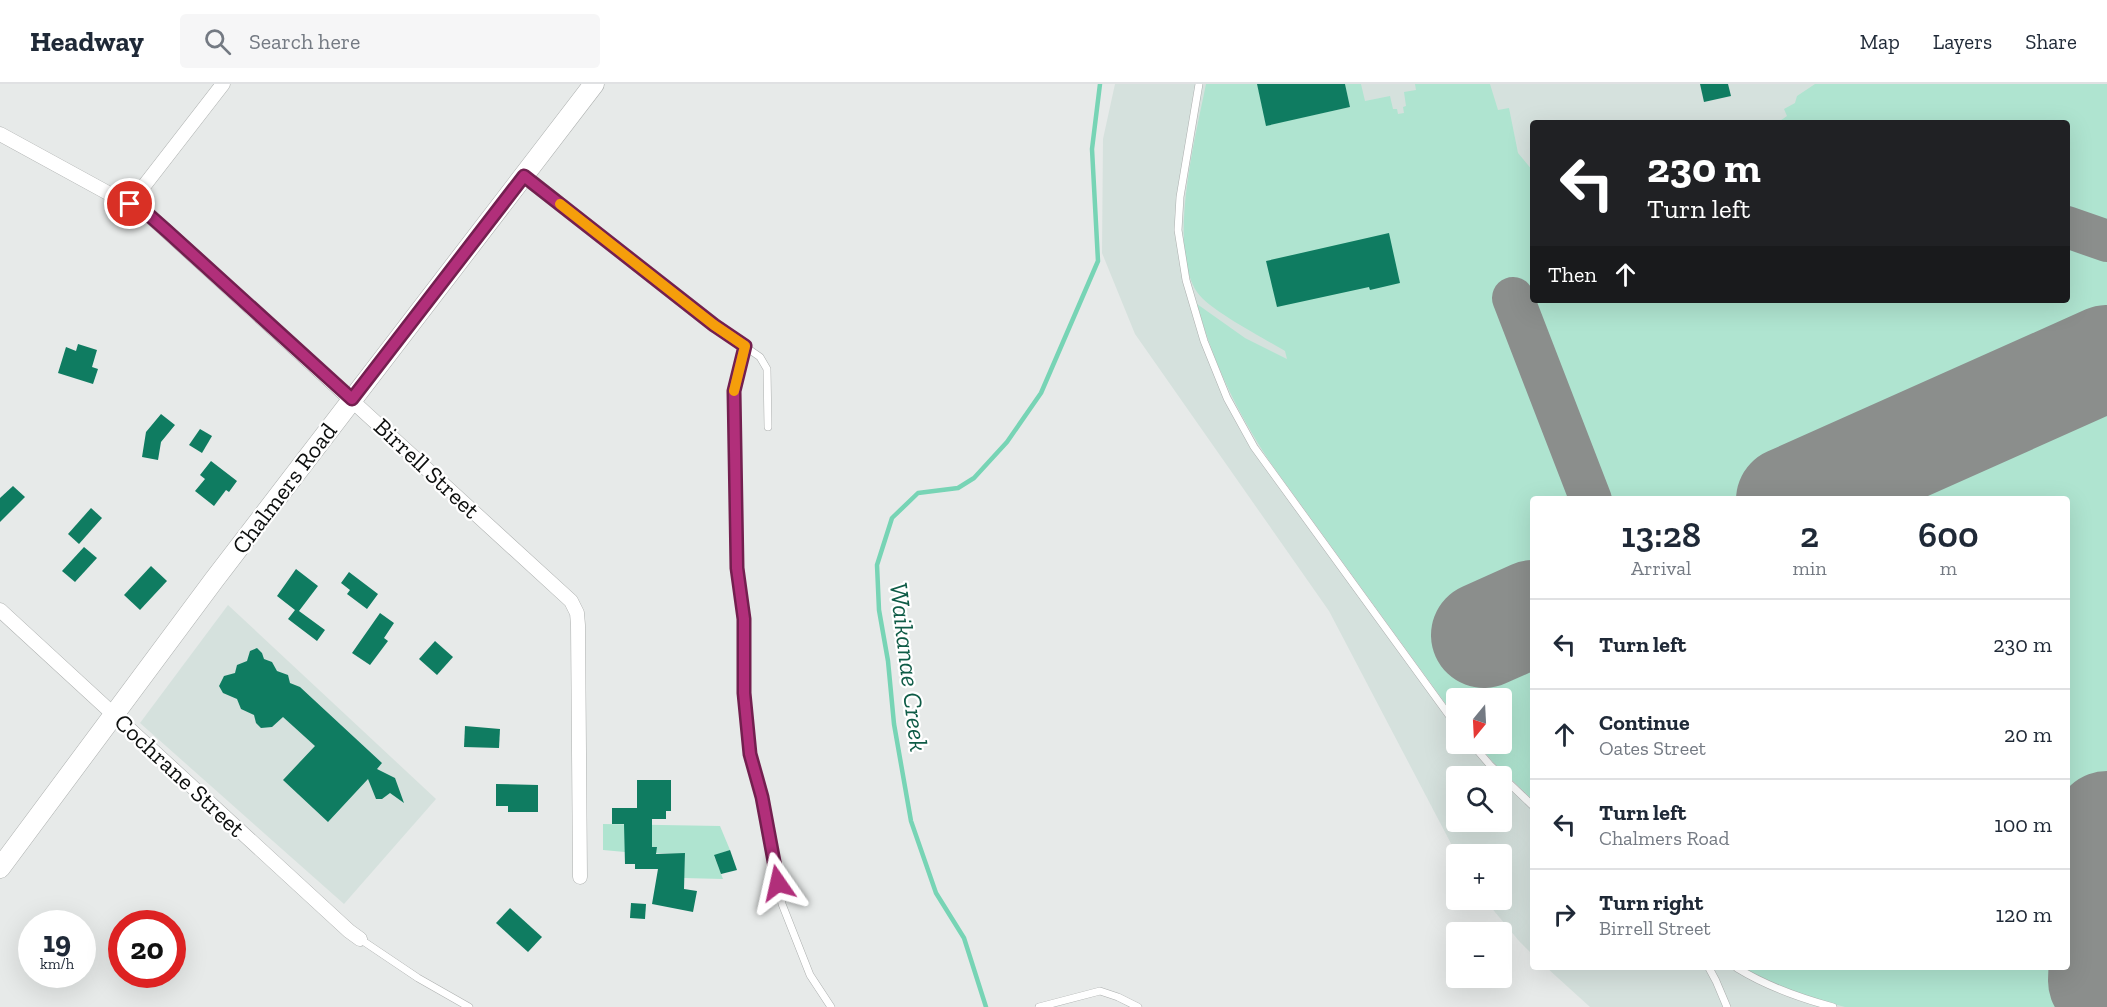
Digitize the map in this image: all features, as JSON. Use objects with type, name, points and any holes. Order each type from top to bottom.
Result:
[{"type":"street","points":[[130,204],[223,84]]},
{"type":"street","name":"Chalmers Road","points":[[0,868],[352,399],[594,84]]},
{"type":"street","name":"Birrell Street","points":[[0,134],[150,216],[571,601],[578,625],[580,877]]},
{"type":"street","points":[[524,176],[714,325]]},
{"type":"street","name":"Cochrane Street","points":[[0,610],[360,939]]},
{"type":"lane","points":[[1200,84],[1180,197],[1178,230],[1186,280],[1208,351],[1227,398],[1254,447],[1446,711]]},
{"type":"lane","points":[[714,325],[760,357],[767,369],[768,427]]},
{"type":"lane","points":[[745,346],[734,391],[737,568],[744,619],[744,693],[750,754],[762,797],[782,904],[810,975],[831,1007]]},
{"type":"lane","points":[[1481,754],[1530,803]]},
{"type":"lane","points":[[360,939],[418,978],[469,1007]]},
{"type":"lane","points":[[1709,970],[1727,1007]]},
{"type":"lane","points":[[1740,970],[1802,998],[1833,1007]]},
{"type":"lane","points":[[1039,1007],[1100,992],[1118,997],[1138,1007]]},
{"type":"shaded area","points":[[1115,84],[2107,84],[2107,1007],[1590,1007],[1549,970],[2070,970],[2070,496],[1530,496],[1530,952],[1512,933],[1512,922],[1503,922],[1493,910],[1512,910],[1512,844],[1451,844],[1329,611],[1135,334],[1102,253],[1103,139]]},
{"type":"shaded area","points":[[228,605],[436,799],[344,904],[140,723]]},
{"type":"green space","points":[[1206,84],[1257,84],[1267,125],[1350,107],[1345,84],[1361,84],[1365,101],[1390,96],[1393,109],[1397,109],[1398,114],[1404,113],[1403,107],[1406,106],[1404,92],[1416,90],[1415,84],[1490,84],[1498,110],[1509,108],[1518,153],[1530,167],[1530,303],[2070,303],[2070,120],[1781,120],[1787,116],[1784,109],[1795,103],[1797,96],[1815,84],[2107,84],[2107,1007],[1845,1007],[1779,987],[1745,970],[2070,970],[2070,496],[1530,496],[1530,797],[1512,780],[1512,766],[1497,766],[1486,754],[1512,754],[1512,688],[1446,688],[1446,704],[1270,462],[1247,424],[1227,386],[1197,304],[1245,338],[1287,359],[1285,351],[1225,316],[1197,292],[1188,272],[1184,248],[1186,190]]},
{"type":"green space","points":[[603,824],[720,826],[730,850],[714,856],[723,879],[684,878],[685,854],[656,853],[625,831],[625,852],[603,850]]},
{"type":"building","points":[[1257,84],[1345,84],[1350,107],[1266,126]]},
{"type":"building","points":[[1700,84],[1728,84],[1731,96],[1704,102]]},
{"type":"building","points":[[1389,233],[1400,283],[1370,290],[1369,287],[1277,307],[1266,261]]},
{"type":"building","points":[[78,344],[97,350],[92,367],[98,369],[93,384],[58,373],[66,347],[76,351]]},
{"type":"building","points":[[161,414],[175,425],[161,442],[158,460],[142,457],[146,432]]},
{"type":"building","points":[[200,429],[212,436],[202,453],[189,445]]},
{"type":"building","points":[[211,461],[237,481],[229,492],[226,490],[214,506],[195,491],[205,479],[200,475]]},
{"type":"building","points":[[13,486],[25,497],[0,522],[0,498]]},
{"type":"building","points":[[91,508],[102,518],[79,544],[68,534]]},
{"type":"building","points":[[84,547],[97,558],[75,582],[62,571]]},
{"type":"building","points":[[151,566],[167,581],[140,610],[124,595]]},
{"type":"building","points":[[296,569],[318,586],[299,611],[325,630],[317,641],[288,619],[295,610],[277,596]]},
{"type":"building","points":[[349,572],[378,594],[367,609],[347,594],[350,590],[341,583]]},
{"type":"building","points":[[380,613],[394,623],[384,638],[388,641],[370,665],[352,653]]},
{"type":"building","points":[[435,641],[453,657],[437,675],[419,659]]},
{"type":"building","points":[[257,648],[264,659],[272,662],[277,671],[288,675],[290,683],[300,687],[382,763],[377,769],[395,778],[404,803],[390,793],[382,799],[376,799],[368,779],[328,822],[283,780],[315,746],[283,717],[272,727],[261,728],[256,723],[254,715],[241,709],[237,699],[223,693],[219,686],[224,676],[235,673],[237,665],[247,661],[250,651]]},
{"type":"building","points":[[465,726],[500,729],[499,748],[464,747]]},
{"type":"building","points":[[637,780],[671,780],[671,811],[666,811],[666,819],[652,819],[652,847],[657,847],[656,854],[685,853],[684,889],[697,891],[693,912],[652,904],[658,869],[635,869],[635,864],[625,864],[624,824],[612,824],[612,808],[637,808]]},
{"type":"building","points":[[496,784],[538,785],[538,812],[508,812],[508,806],[496,806]]},
{"type":"building","points":[[730,850],[737,870],[721,874],[714,855]]},
{"type":"building","points":[[631,903],[646,904],[645,919],[630,918]]},
{"type":"building","points":[[510,908],[542,937],[528,952],[496,923]]},
{"type":"waterway","name":"Waikanae Creek","points":[[986,1007],[964,938],[936,893],[911,821],[894,724],[888,661],[879,610],[877,565],[892,518],[918,493],[958,488],[974,478],[1007,442],[1041,393],[1098,261],[1092,149],[1100,84]]},
{"type":"taxiway","points":[[2070,228],[2107,241]]},
{"type":"taxiway","points":[[1513,298],[1589,496]]},
{"type":"taxiway","points":[[2101,981],[2100,996],[2107,997]]},
{"type":"runway","points":[[1798,496],[2107,358]]},
{"type":"runway","points":[[1484,635],[1530,614]]},
{"type":"runway","points":[[2101,981],[2107,824]]},
{"type":"slow traffic","points":[[560,204],[714,325],[745,346],[738,366],[734,391]]},
{"type":"route","points":[[130,204],[150,216],[352,399],[524,176],[714,325],[745,346],[738,366],[734,391],[737,568],[744,619],[744,693],[750,754],[762,797],[778,883]]}]
